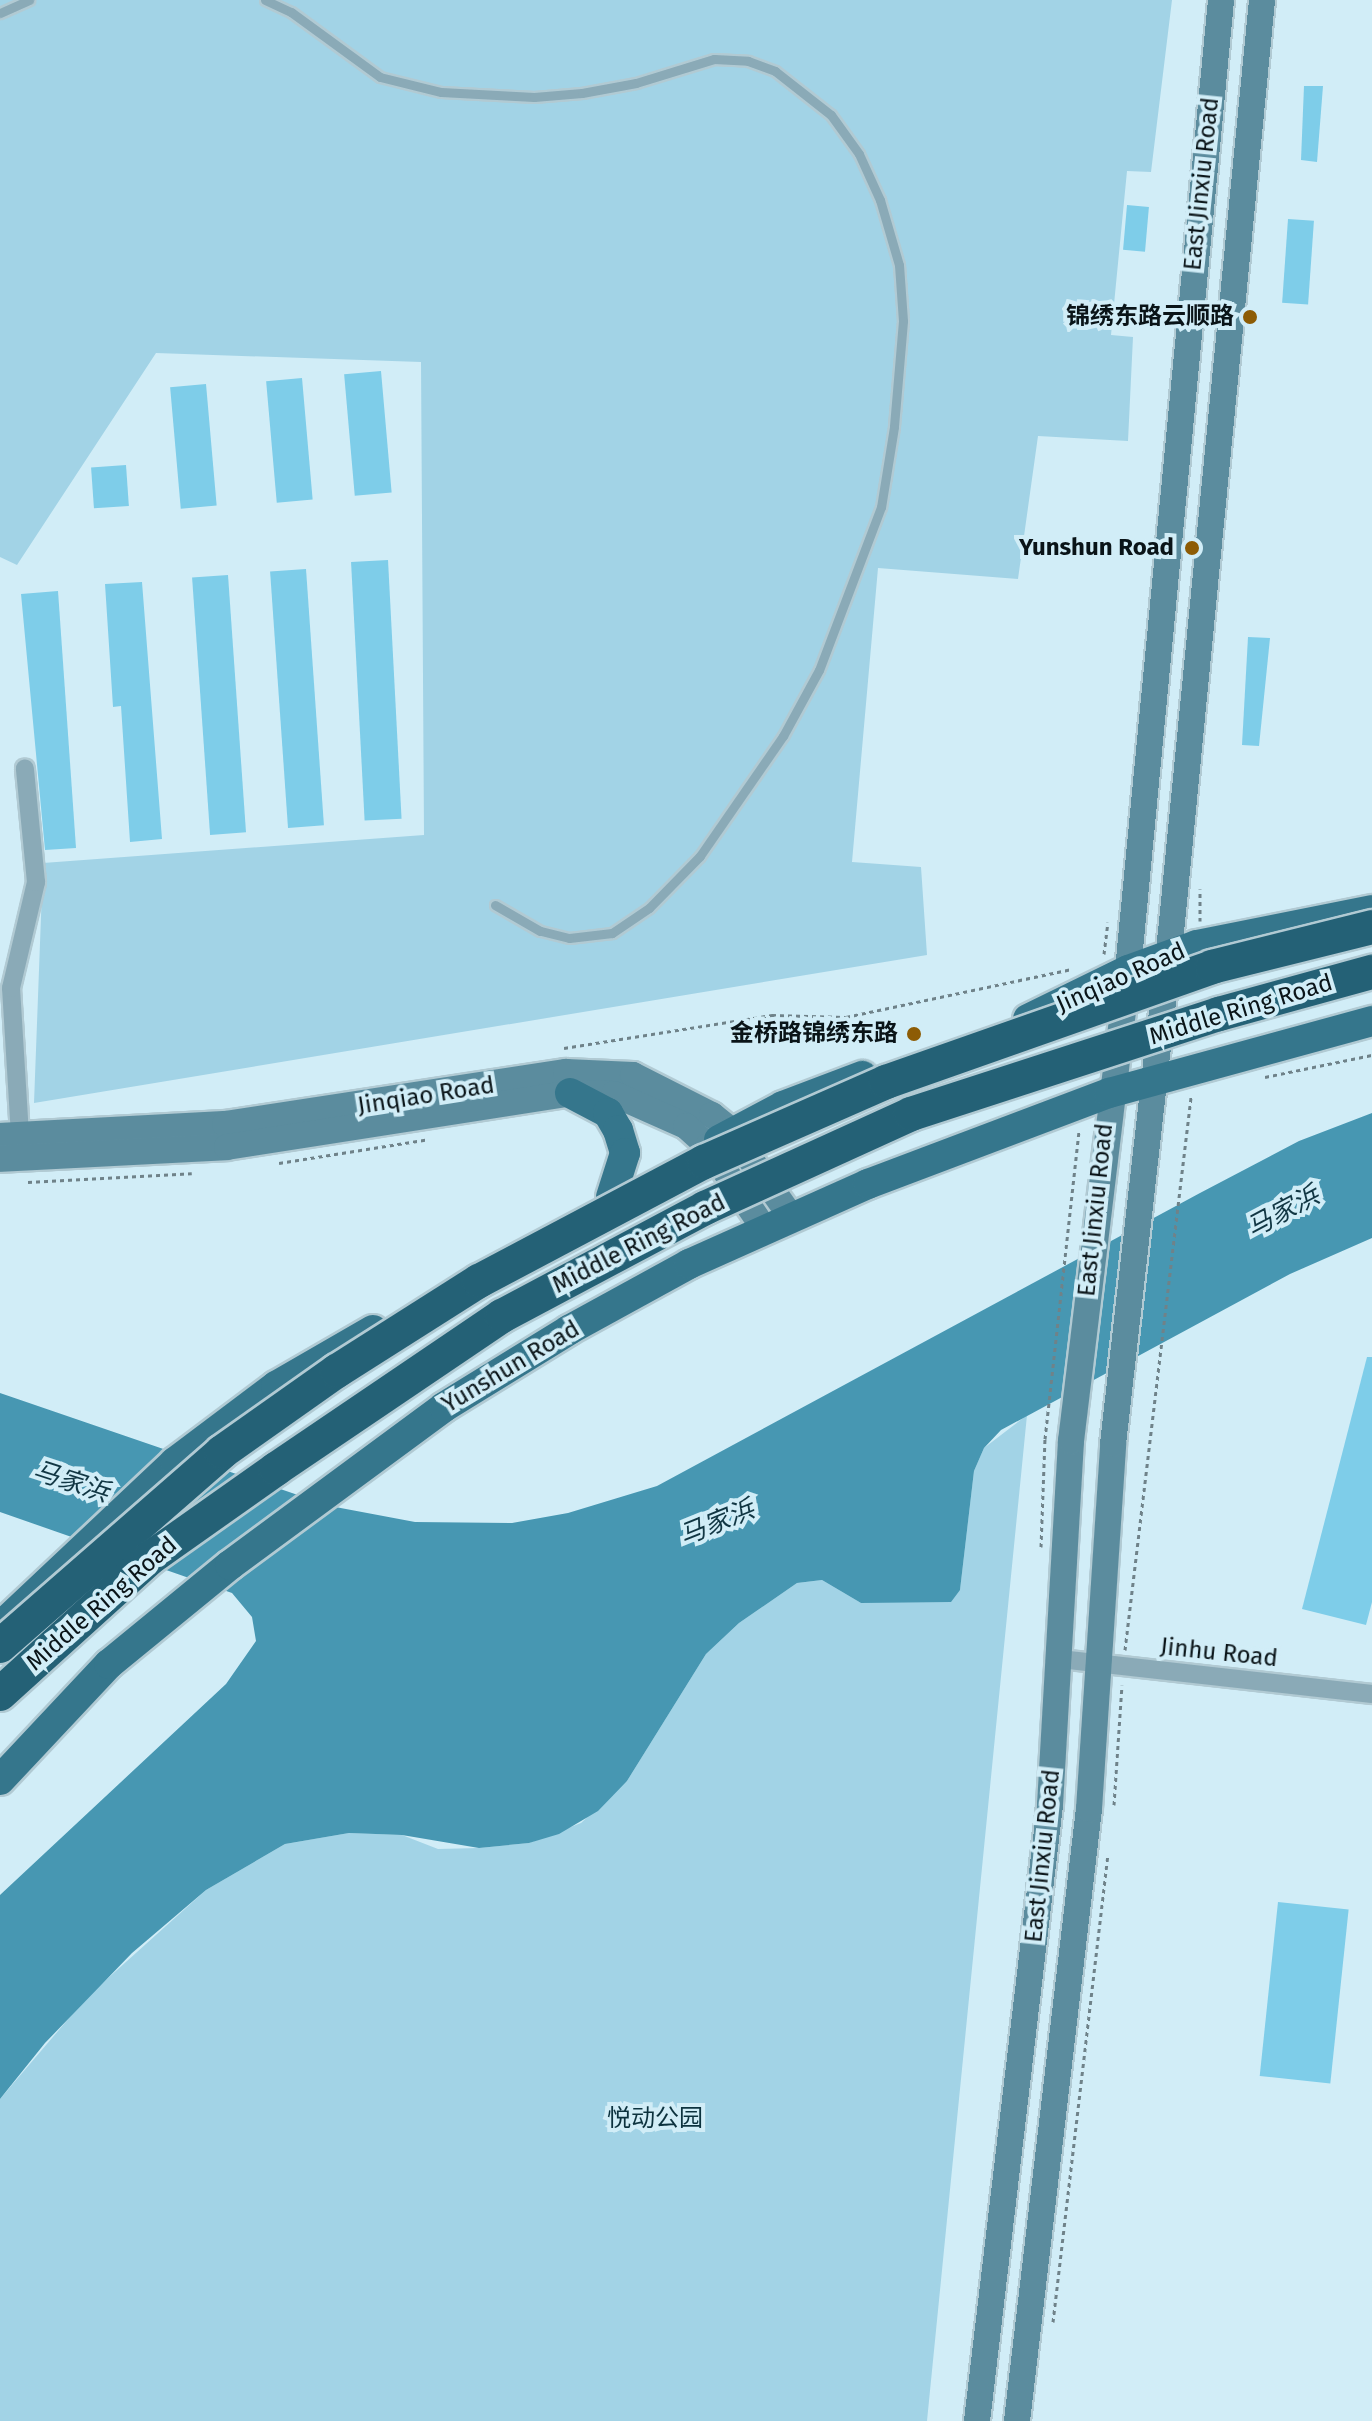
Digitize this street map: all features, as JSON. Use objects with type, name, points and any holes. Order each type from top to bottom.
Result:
[{"type":"highway","name":"Middle Ring Road","points":[[0,1646],[222,1452],[337,1371],[479,1281],[690,1169],[886,1082],[1212,967],[1372,927]]},
{"type":"highway","name":"Middle Ring Road","points":[[0,1694],[150,1558],[276,1469],[502,1316],[705,1208],[911,1114],[1219,1014],[1372,972]]},
{"type":"main road","name":"East Jinxiu Road","points":[[977,2421],[1050,1805],[1060,1659],[1058,1440],[1097,1193],[1109,1093],[1120,960],[1221,0]]},
{"type":"main road","name":"East Jinxiu Road","points":[[1017,2421],[1089,1809],[1113,1444],[1147,1115],[1170,943],[1262,0]]},
{"type":"main road","name":"Jinqiao Road","points":[[0,1159],[227,1147],[570,1093],[614,1094],[651,1106],[686,1126],[720,1139],[783,1106],[922,1053],[1036,1016],[1120,960],[1170,943],[1372,910]]},
{"type":"main road","points":[[1109,1093],[1372,1021]]},
{"type":"main road","name":"Jinqiao Road","points":[[10,1136],[225,1124],[566,1072],[633,1075],[712,1115],[720,1139],[779,1224]]},
{"type":"main road","points":[[570,1093],[608,1113],[618,1130],[625,1153],[611,1197]]},
{"type":"main road","name":"Yunshun Road","points":[[0,1780],[109,1664],[230,1565],[444,1407],[569,1330],[779,1224],[1109,1093]]},
{"type":"main road","points":[[6,1620],[175,1462],[276,1386],[720,1139]]},
{"type":"street","points":[[10,1136],[11,988],[36,882],[25,769]]},
{"type":"street","name":"Jinhu Road","points":[[1060,1659],[1372,1694]]},
{"type":"lane","points":[[0,13],[29,0]]},
{"type":"lane","points":[[265,0],[291,12],[380,77],[441,92],[534,97],[582,93],[636,83],[714,59],[748,61],[775,71],[831,115],[859,154],[880,200],[899,265],[903,321],[894,427],[881,507],[825,657],[783,736],[700,856],[649,908],[612,933],[569,938],[540,931],[495,905]]},
{"type":"path","points":[[1170,943],[1213,919]]},
{"type":"path","points":[[552,1050],[772,1015],[846,1017],[1074,968]]},
{"type":"path","points":[[1252,1080],[1372,1055]]},
{"type":"path","points":[[1147,1115],[1192,1093],[1156,1412]]},
{"type":"path","points":[[1040,1560],[1058,1440],[1069,1219],[1077,1151],[1104,1137]]},
{"type":"green space","points":[[0,0],[1172,0],[1151,172],[1127,171],[1111,335],[1133,337],[1128,441],[1038,436],[1018,579],[878,568],[852,862],[921,867],[927,955],[34,1103],[43,863],[424,835],[421,362],[156,353],[17,565],[0,557]]},
{"type":"green space","name":"悦动公园","points":[[1027,1415],[927,2421],[0,2421],[0,2099],[87,1997],[206,1890],[285,1844],[349,1833],[402,1835],[438,1849],[479,1848],[529,1843],[581,1823],[627,1781],[706,1654],[739,1623],[797,1583],[822,1580],[861,1603],[960,1590],[974,1471],[984,1448]]},
{"type":"water","name":"马家浜","points":[[1372,1113],[1372,1238],[1290,1274],[1001,1430],[984,1448],[974,1471],[960,1590],[951,1602],[861,1603],[822,1580],[797,1583],[739,1623],[706,1654],[627,1781],[598,1811],[559,1834],[529,1843],[479,1848],[402,1835],[349,1833],[285,1844],[206,1890],[132,1953],[45,2043],[0,2099],[0,1895],[226,1684],[256,1641],[252,1617],[232,1593],[0,1512],[0,1393],[330,1506],[415,1522],[512,1523],[568,1513],[657,1486],[1299,1141]]},
{"type":"building","points":[[1304,86],[1323,86],[1317,162],[1301,160]]},
{"type":"building","points":[[1127,205],[1149,207],[1145,252],[1123,250]]},
{"type":"building","points":[[1288,219],[1314,221],[1308,305],[1282,303]]},
{"type":"building","points":[[381,371],[392,493],[355,496],[344,374]]},
{"type":"building","points":[[302,378],[313,500],[277,503],[266,381]]},
{"type":"building","points":[[206,384],[217,506],[181,509],[170,387]]},
{"type":"building","points":[[126,465],[129,506],[94,508],[91,467]]},
{"type":"building","points":[[388,560],[402,819],[365,821],[351,562]]},
{"type":"building","points":[[306,569],[324,825],[288,828],[270,572]]},
{"type":"building","points":[[228,575],[246,832],[210,835],[192,578]]},
{"type":"building","points":[[142,582],[162,839],[130,842],[121,706],[113,707],[105,584]]},
{"type":"building","points":[[58,591],[76,848],[45,850],[21,594]]},
{"type":"building","points":[[1248,637],[1270,638],[1259,746],[1242,745]]},
{"type":"building","points":[[1367,1357],[1372,1357],[1372,1602],[1366,1625],[1302,1609]]},
{"type":"building","points":[[1278,1902],[1349,1909],[1330,2083],[1260,2076]]},
{"type":"place","name":"锦绣东路云顺路","points":[[1250,317]]},
{"type":"place","name":"Yunshun Road","points":[[1192,548]]},
{"type":"place","name":"金桥路锦绣东路","points":[[914,1034]]}]
